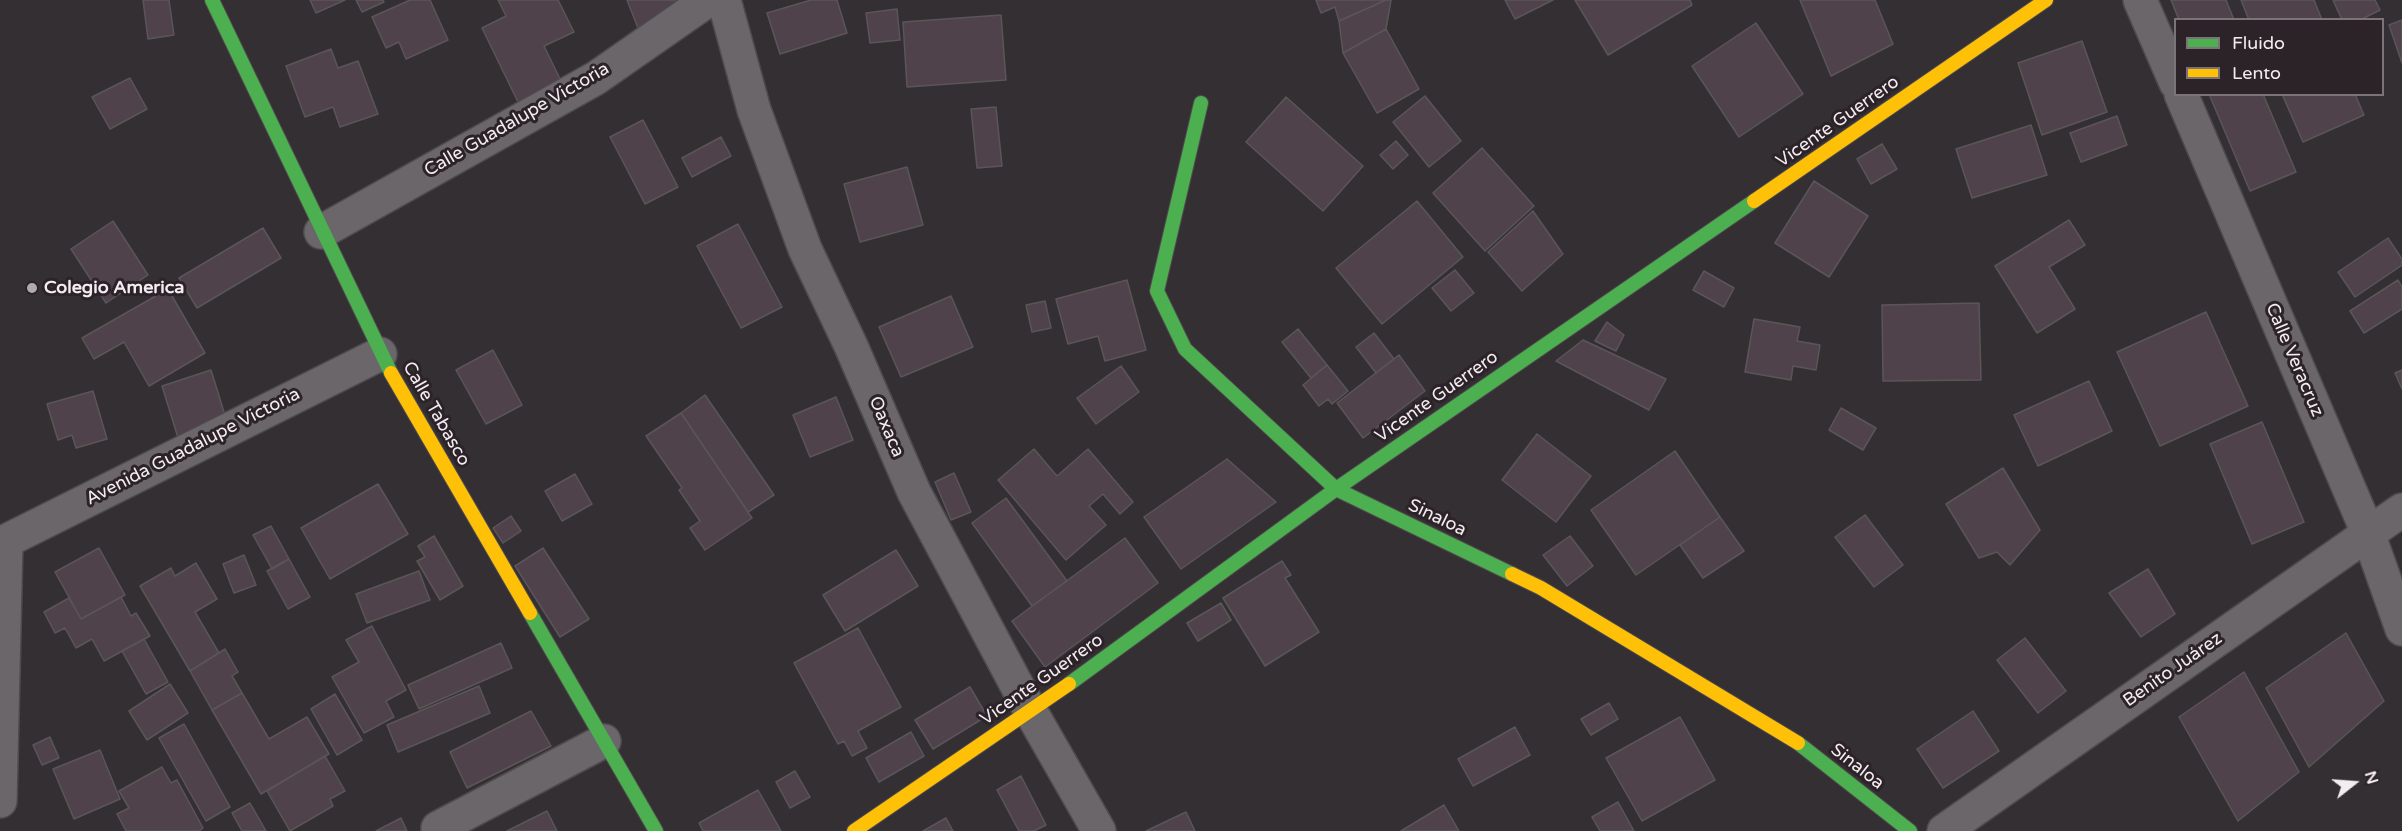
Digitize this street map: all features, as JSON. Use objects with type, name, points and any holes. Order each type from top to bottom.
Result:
[{"type":"street","name":"Calle Tabasco","points":[[212,0],[380,354],[656,831]]},
{"type":"street","name":"Calle Guadalupe Victoria","points":[[321,232],[596,78],[708,0]]},
{"type":"street","name":"Oaxaca","points":[[724,0],[754,110],[805,249],[851,346],[914,492],[1031,712],[1099,831]]},
{"type":"street","name":"Vicente Guerrero","points":[[854,831],[1031,712],[1336,489],[2046,0]]},
{"type":"street","points":[[2140,0],[2174,81]]},
{"type":"street","name":"Calle Veracruz","points":[[2182,96],[2368,533],[2402,629]]},
{"type":"street","name":"Sinaloa","points":[[1201,103],[1157,291],[1185,349],[1336,489],[1552,594],[1786,734],[1910,831]]},
{"type":"street","name":"Avenida Guadalupe Victoria","points":[[1,687],[6,541],[380,354]]},
{"type":"street","name":"Benito Juárez","points":[[1944,831],[2402,510]]},
{"type":"street","points":[[0,801],[1,687]]},
{"type":"street","points":[[438,828],[604,741]]},
{"type":"building","points":[[143,0],[169,0],[174,35],[148,39]]},
{"type":"building","points":[[310,0],[345,0],[316,13]]},
{"type":"building","points":[[356,0],[383,0],[384,2],[362,12]]},
{"type":"building","points":[[410,0],[430,0],[448,40],[406,59],[399,42],[386,48],[372,17]]},
{"type":"building","points":[[498,0],[558,0],[574,32],[544,46],[562,83],[519,104],[482,28],[506,16]]},
{"type":"building","points":[[627,0],[698,0],[640,33]]},
{"type":"building","points":[[811,0],[837,0],[847,33],[780,54],[767,13]]},
{"type":"building","points":[[1316,0],[1386,0],[1339,21],[1335,7],[1321,13]]},
{"type":"building","points":[[1386,0],[1391,0],[1386,29],[1343,53],[1339,21]]},
{"type":"building","points":[[1505,0],[1553,0],[1515,19]]},
{"type":"building","points":[[1575,0],[1690,0],[1692,5],[1608,55]]},
{"type":"building","points":[[1800,0],[1875,0],[1893,44],[1831,76]]},
{"type":"building","points":[[2171,0],[2226,0],[2233,18],[2178,18]]},
{"type":"building","points":[[2241,0],[2314,0],[2321,18],[2248,18]]},
{"type":"building","points":[[2333,0],[2375,0],[2380,10],[2364,18],[2341,18]]},
{"type":"building","points":[[897,9],[900,40],[870,43],[866,13]]},
{"type":"building","points":[[1001,15],[1006,80],[907,87],[903,22]]},
{"type":"building","points":[[2402,20],[2402,63],[2389,25]]},
{"type":"building","points":[[1756,23],[1803,94],[1739,137],[1692,66]]},
{"type":"building","points":[[1386,29],[1419,89],[1377,113],[1343,53]]},
{"type":"building","points":[[2082,41],[2107,112],[2042,135],[2018,63]]},
{"type":"building","points":[[331,49],[338,68],[358,61],[378,114],[340,127],[333,107],[305,117],[286,66]]},
{"type":"building","points":[[130,78],[147,109],[110,129],[92,97]]},
{"type":"building","points":[[1425,96],[1461,141],[1429,167],[1393,122]]},
{"type":"building","points":[[2210,96],[2264,96],[2296,172],[2250,191]]},
{"type":"building","points":[[2283,96],[2356,96],[2364,115],[2303,142]]},
{"type":"building","points":[[1286,97],[1363,166],[1323,211],[1246,142]]},
{"type":"building","points":[[996,107],[1002,166],[977,168],[971,109]]},
{"type":"building","points":[[2117,116],[2127,145],[2081,162],[2070,133]]},
{"type":"building","points":[[643,120],[678,187],[645,204],[610,137]]},
{"type":"building","points":[[2031,125],[2047,175],[1972,198],[1956,149]]},
{"type":"building","points":[[721,137],[731,156],[692,177],[682,158]]},
{"type":"building","points":[[1396,141],[1408,155],[1393,169],[1380,155]]},
{"type":"building","points":[[1882,144],[1897,169],[1871,184],[1857,159]]},
{"type":"building","points":[[1482,148],[1534,206],[1485,251],[1433,193]]},
{"type":"building","points":[[907,167],[923,225],[860,242],[844,184]]},
{"type":"building","points":[[1814,181],[1868,216],[1829,277],[1775,243]]},
{"type":"building","points":[[1417,201],[1463,257],[1382,324],[1336,268]]},
{"type":"building","points":[[1533,211],[1563,254],[1522,291],[1488,252]]},
{"type":"building","points":[[2069,220],[2085,245],[2049,267],[2075,309],[2037,333],[1995,266]]},
{"type":"building","points":[[113,221],[148,275],[106,303],[71,249]]},
{"type":"building","points":[[738,224],[782,307],[741,328],[697,246]]},
{"type":"building","points":[[263,228],[281,258],[197,308],[179,278]]},
{"type":"building","points":[[2388,238],[2402,259],[2402,265],[2355,297],[2338,272]]},
{"type":"building","points":[[1455,270],[1474,293],[1451,311],[1432,288]]},
{"type":"building","points":[[1704,271],[1734,288],[1724,307],[1693,290]]},
{"type":"building","points":[[1127,280],[1146,350],[1105,361],[1098,336],[1068,344],[1056,299]]},
{"type":"building","points":[[2398,280],[2402,287],[2402,309],[2364,333],[2350,311]]},
{"type":"building","points":[[168,289],[205,353],[149,386],[124,342],[94,359],[82,338]]},
{"type":"building","points":[[951,296],[973,347],[901,377],[879,327]]},
{"type":"building","points":[[1045,301],[1051,328],[1032,332],[1026,305]]},
{"type":"building","points":[[1979,303],[1981,380],[1883,381],[1882,305]]},
{"type":"building","points":[[2206,312],[2248,406],[2160,446],[2117,352]]},
{"type":"building","points":[[1754,319],[1800,327],[1797,341],[1820,345],[1816,370],[1793,366],[1791,380],[1745,372]]},
{"type":"building","points":[[1607,322],[1624,335],[1616,351],[1595,341]]},
{"type":"building","points":[[1298,329],[1327,365],[1311,378],[1282,342]]},
{"type":"building","points":[[1374,333],[1394,359],[1376,373],[1356,347]]},
{"type":"building","points":[[1583,340],[1666,379],[1649,410],[1556,361]]},
{"type":"building","points":[[493,350],[522,405],[486,424],[456,370]]},
{"type":"building","points":[[1399,355],[1425,391],[1363,438],[1337,403]]},
{"type":"building","points":[[1327,365],[1348,391],[1332,404],[1328,399],[1319,406],[1303,385]]},
{"type":"building","points":[[1121,366],[1139,392],[1096,424],[1077,398]]},
{"type":"building","points":[[211,370],[228,425],[179,441],[162,386]]},
{"type":"building","points":[[2402,370],[2402,389],[2395,373]]},
{"type":"building","points":[[2089,381],[2112,431],[2038,466],[2014,415]]},
{"type":"building","points":[[93,391],[107,439],[76,448],[72,435],[58,440],[47,404]]},
{"type":"building","points":[[705,395],[774,495],[748,512],[681,413]]},
{"type":"building","points":[[836,397],[853,440],[810,457],[793,415]]},
{"type":"building","points":[[1841,408],[1876,428],[1863,450],[1829,430]]},
{"type":"building","points":[[681,413],[752,518],[705,550],[690,528],[700,521],[679,490],[682,488],[646,436]]},
{"type":"building","points":[[2262,422],[2304,522],[2252,544],[2210,444]]},
{"type":"building","points":[[1537,434],[1591,476],[1556,522],[1502,480]]},
{"type":"building","points":[[1034,449],[1057,476],[1088,449],[1133,502],[1120,514],[1103,494],[1089,506],[1106,525],[1066,560],[998,480]]},
{"type":"building","points":[[1675,451],[1720,517],[1636,575],[1591,510]]},
{"type":"building","points":[[1227,459],[1276,502],[1181,569],[1144,517]]},
{"type":"building","points":[[2003,468],[2040,530],[2010,565],[1997,552],[1979,558],[1946,504]]},
{"type":"building","points":[[954,473],[971,512],[951,520],[935,482]]},
{"type":"building","points":[[575,474],[592,504],[562,521],[545,491]]},
{"type":"building","points":[[378,484],[408,534],[330,579],[301,528]]},
{"type":"building","points":[[1006,498],[1067,581],[1032,606],[972,523]]},
{"type":"building","points":[[1865,515],[1903,565],[1874,587],[1835,537]]},
{"type":"building","points":[[511,516],[521,531],[503,543],[493,528]]},
{"type":"building","points":[[1720,517],[1744,551],[1703,578],[1680,545]]},
{"type":"building","points":[[271,526],[289,559],[272,569],[253,535]]},
{"type":"building","points":[[434,536],[463,586],[440,600],[417,561],[425,557],[418,546]]},
{"type":"building","points":[[1570,536],[1593,566],[1567,586],[1543,555]]},
{"type":"building","points":[[1125,538],[1158,583],[1045,667],[1012,621]]},
{"type":"building","points":[[99,548],[125,595],[81,619],[55,572]]},
{"type":"building","points":[[543,548],[589,619],[560,637],[515,566]]},
{"type":"building","points":[[896,550],[918,586],[845,631],[823,595]]},
{"type":"building","points":[[244,555],[256,585],[234,593],[223,564]]},
{"type":"building","points":[[289,559],[310,597],[288,609],[267,571]]},
{"type":"building","points":[[1282,561],[1291,575],[1285,578],[1319,632],[1265,666],[1223,598]]},
{"type":"building","points":[[196,563],[217,599],[195,612],[219,653],[190,671],[140,586],[171,568],[175,576]]},
{"type":"building","points":[[2148,569],[2175,614],[2141,637],[2109,593]]},
{"type":"building","points":[[419,571],[430,600],[367,623],[356,594]]},
{"type":"building","points":[[121,597],[131,616],[136,613],[150,636],[104,661],[92,639],[76,648],[65,628],[55,633],[44,612],[69,598],[81,619]]},
{"type":"building","points":[[1221,603],[1231,620],[1198,641],[1187,623]]},
{"type":"building","points":[[372,626],[406,690],[386,701],[394,717],[364,733],[332,677],[359,662],[346,640]]},
{"type":"building","points":[[858,628],[901,707],[858,731],[867,748],[852,756],[844,741],[838,744],[794,663]]},
{"type":"building","points":[[2346,633],[2384,701],[2309,767],[2266,688]]},
{"type":"building","points":[[2025,638],[2066,691],[2038,713],[1997,660]]},
{"type":"building","points":[[144,639],[168,682],[146,694],[122,651]]},
{"type":"building","points":[[501,643],[512,668],[419,709],[408,685]]},
{"type":"building","points":[[225,649],[238,672],[232,676],[242,693],[212,710],[190,671]]},
{"type":"building","points":[[2244,672],[2299,772],[2238,821],[2179,717]]},
{"type":"building","points":[[170,684],[188,713],[147,740],[129,711]]},
{"type":"building","points":[[479,686],[490,713],[398,752],[387,725]]},
{"type":"building","points":[[970,687],[987,716],[933,749],[915,720]]},
{"type":"building","points":[[242,693],[269,739],[307,717],[329,754],[261,794],[212,710]]},
{"type":"building","points":[[335,694],[362,740],[337,755],[311,709]]},
{"type":"building","points":[[1609,703],[1618,719],[1591,735],[1581,719]]},
{"type":"building","points":[[531,711],[551,746],[467,788],[450,752]]},
{"type":"building","points":[[1973,711],[1999,751],[1943,788],[1917,749]]},
{"type":"building","points":[[1680,717],[1715,780],[1642,821],[1606,758]]},
{"type":"building","points":[[184,724],[230,807],[206,821],[159,738]]},
{"type":"building","points":[[1515,727],[1530,755],[1473,786],[1458,759]]},
{"type":"building","points":[[911,732],[924,756],[879,782],[866,758]]},
{"type":"building","points":[[50,737],[59,758],[42,765],[33,745]]},
{"type":"building","points":[[100,750],[120,799],[74,819],[53,769]]},
{"type":"building","points":[[325,756],[345,791],[330,799],[333,806],[290,831],[267,791]]},
{"type":"building","points":[[162,767],[171,783],[177,780],[203,828],[199,831],[126,831],[117,814],[129,808],[119,791]]},
{"type":"building","points":[[795,771],[810,797],[790,808],[776,782]]},
{"type":"building","points":[[1021,776],[1046,825],[1034,831],[1019,831],[997,790]]},
{"type":"building","points":[[758,790],[781,831],[703,831],[699,823]]},
{"type":"building","points":[[1618,802],[1634,831],[1600,831],[1592,817]]},
{"type":"building","points":[[250,803],[266,831],[242,831],[232,813]]},
{"type":"building","points":[[1444,805],[1459,831],[1401,831]]},
{"type":"building","points":[[547,811],[557,831],[507,831]]},
{"type":"building","points":[[1186,812],[1195,831],[1146,831]]},
{"type":"building","points":[[401,818],[407,831],[376,831]]},
{"type":"building","points":[[946,818],[953,831],[923,831]]},
{"type":"traffic: fast","points":[[212,0],[391,373]]},
{"type":"traffic: fast","points":[[1201,103],[1157,291],[1185,349],[1336,489],[1512,574]]},
{"type":"traffic: fast","points":[[1069,684],[1336,489],[1754,201]]},
{"type":"traffic: fast","points":[[530,613],[656,831]]},
{"type":"traffic: fast","points":[[1798,743],[1910,831]]},
{"type":"traffic: slow","points":[[1754,201],[2046,0]]},
{"type":"traffic: slow","points":[[391,373],[530,613]]},
{"type":"traffic: slow","points":[[1512,574],[1541,588],[1798,743]]},
{"type":"traffic: slow","points":[[854,831],[1069,684]]},
{"type":"place","name":"Colegio America","points":[[32,288]]}]
